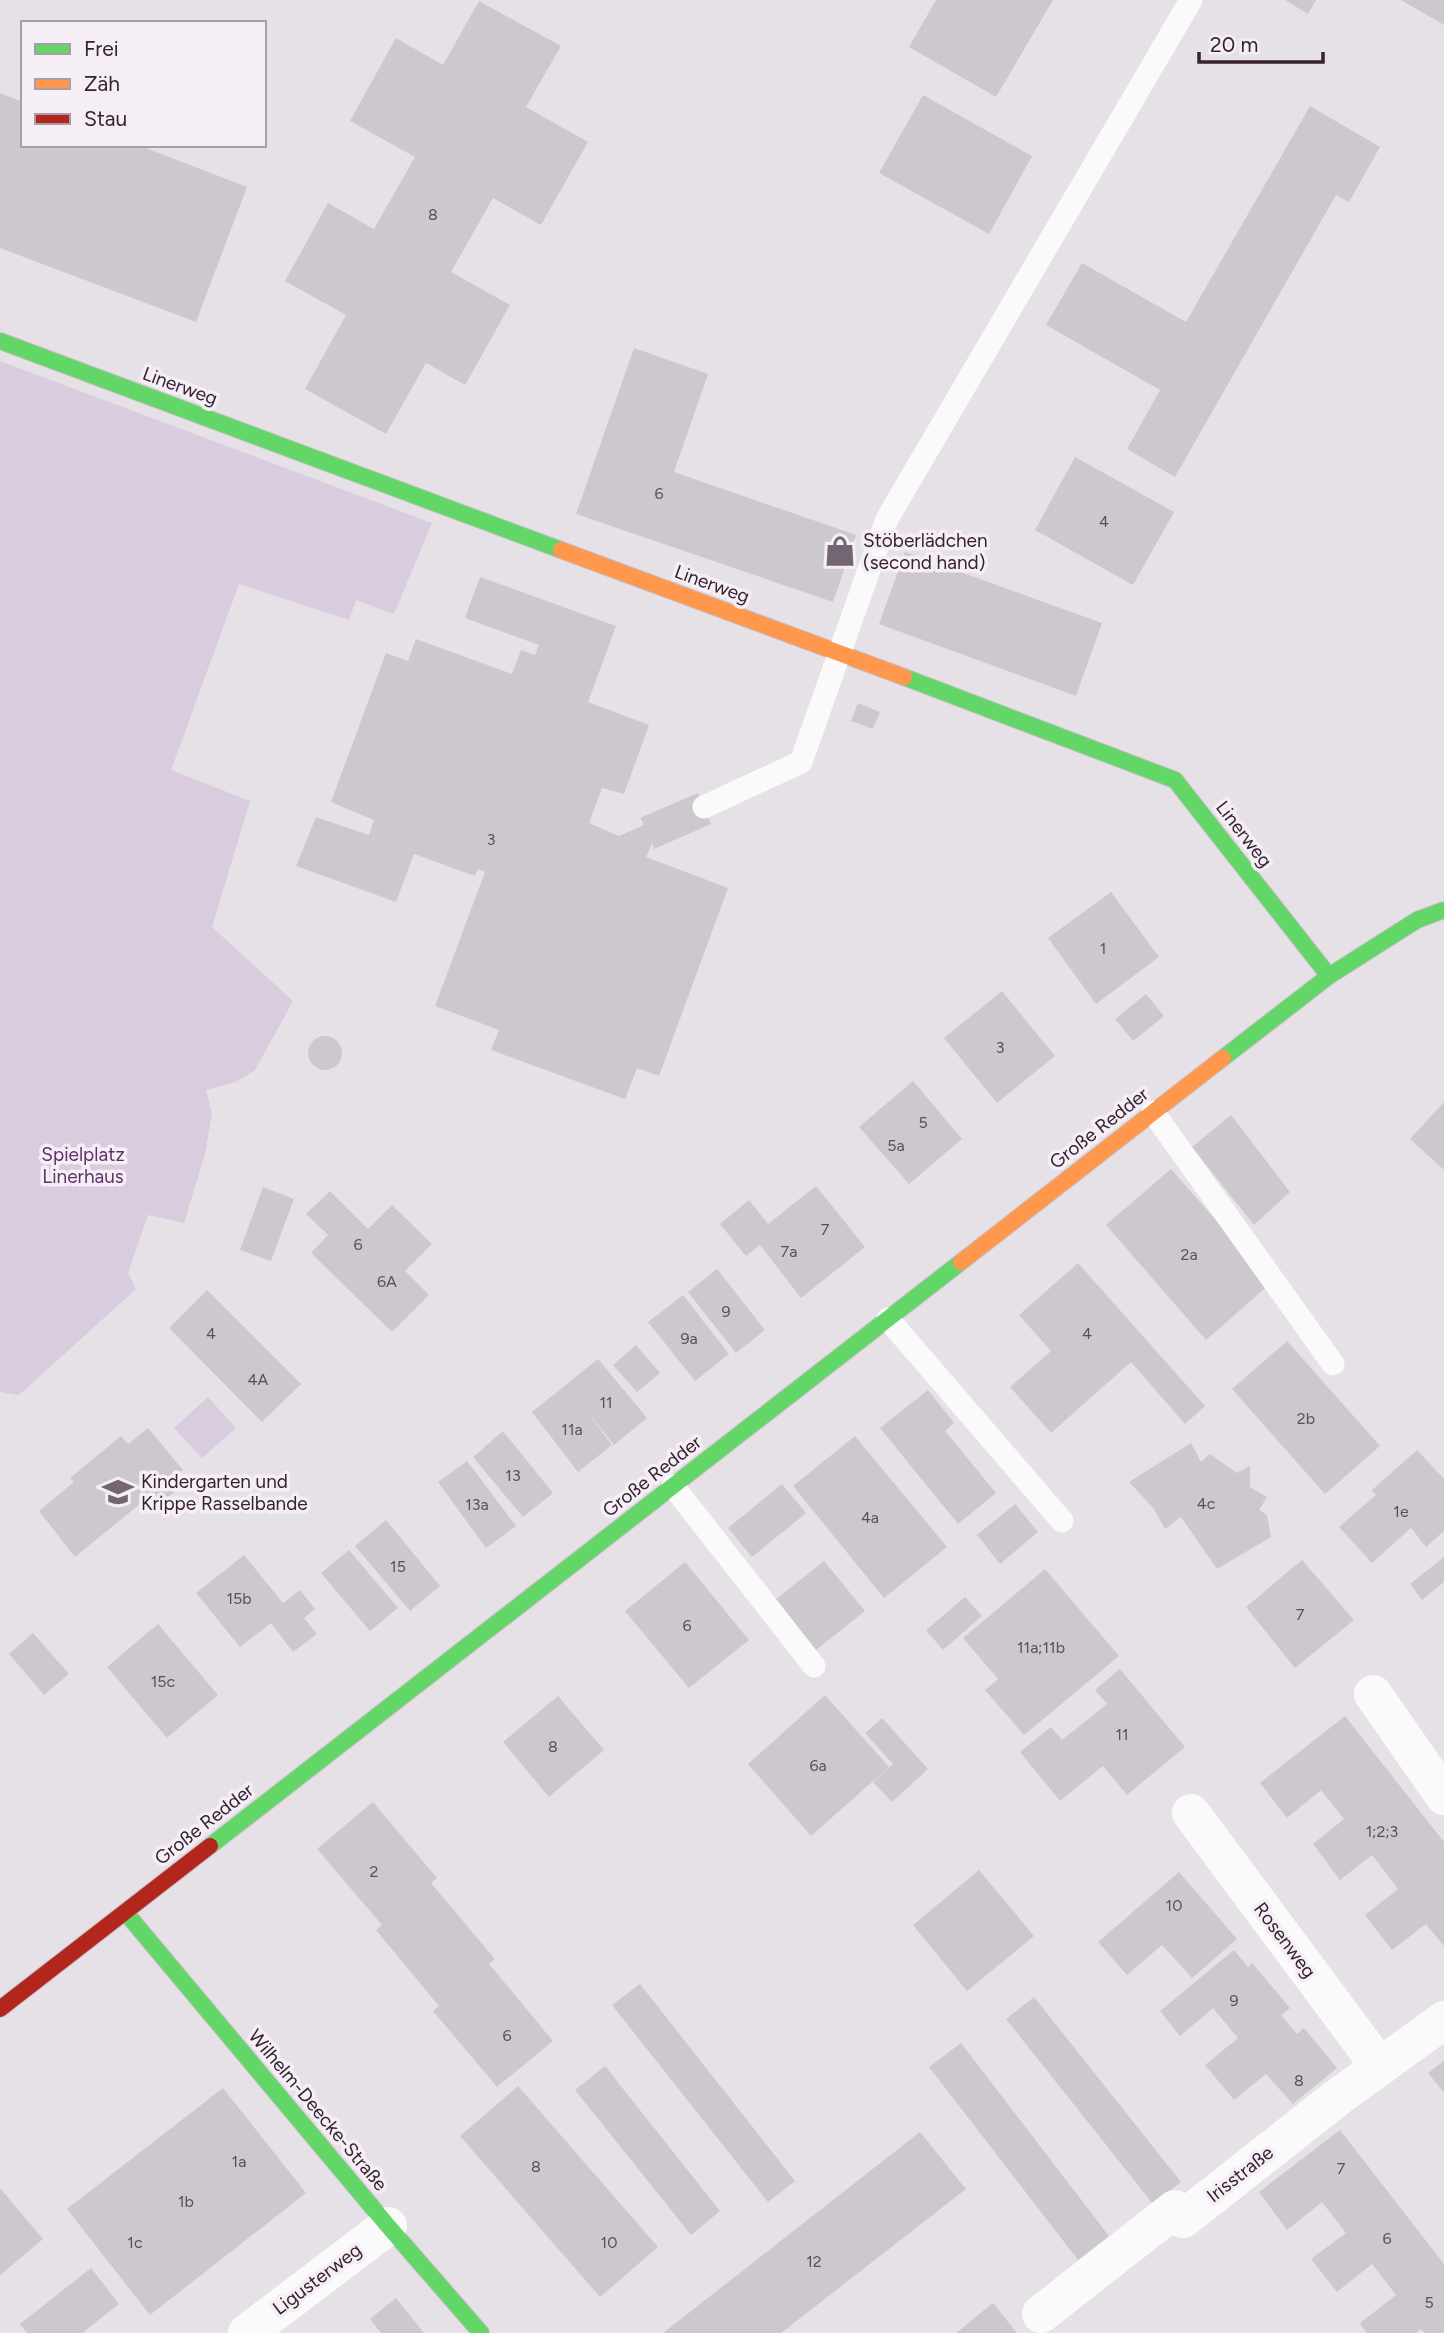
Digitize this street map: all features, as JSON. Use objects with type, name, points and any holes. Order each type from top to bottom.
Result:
[{"type":"street","name":"Linerweg","points":[[0,341],[1175,780],[1329,975]]},
{"type":"street","name":"Große Redder","points":[[0,2009],[1329,975],[1416,920],[1444,910]]},
{"type":"street","points":[[1373,1695],[1444,1796]]},
{"type":"street","name":"Rosenweg","points":[[1191,1813],[1380,2067]]},
{"type":"street","name":"Wilhelm-Deecke-Straße","points":[[126,1913],[481,2333]]},
{"type":"street","name":"Irisstraße","points":[[1041,2314],[1175,2209],[1182,2218],[1444,2020]]},
{"type":"street","name":"Ligusterweg","points":[[247,2333],[388,2226]]},
{"type":"lane","points":[[704,807],[801,762],[887,519],[1191,0]]},
{"type":"lane","points":[[1153,1112],[1333,1364]]},
{"type":"lane","points":[[888,1319],[984,1427],[1062,1521]]},
{"type":"lane","points":[[673,1486],[814,1666]]},
{"type":"green space","name":"Spielplatz Linerhaus","points":[[0,361],[432,523],[394,614],[356,600],[349,620],[239,584],[171,770],[250,801],[212,927],[293,1001],[255,1070],[236,1082],[206,1090],[212,1113],[205,1154],[184,1223],[148,1215],[128,1273],[136,1289],[19,1395],[0,1392]]},
{"type":"green space","points":[[208,1397],[236,1428],[202,1458],[174,1428]]},
{"type":"building","points":[[936,0],[1053,0],[996,97],[909,47]]},
{"type":"building","points":[[1285,0],[1316,0],[1308,14]]},
{"type":"building","points":[[1401,0],[1444,0],[1444,25]]},
{"type":"building","points":[[479,1],[561,46],[526,107],[588,142],[541,225],[493,198],[451,272],[510,305],[465,385],[426,363],[386,434],[305,389],[346,315],[285,281],[328,203],[374,229],[415,157],[350,121],[396,38],[443,65]]},
{"type":"building","points":[[0,93],[21,101],[21,147],[143,147],[247,187],[196,322],[0,248]]},
{"type":"building","points":[[923,95],[1032,156],[989,234],[879,173]]},
{"type":"building","points":[[1310,106],[1380,147],[1349,202],[1336,195],[1175,477],[1127,449],[1160,390],[1046,325],[1082,263],[1186,322]]},
{"type":"building","points":[[634,348],[708,374],[674,472],[856,535],[833,602],[576,514]]},
{"type":"building","points":[[1075,457],[1174,512],[1133,585],[1035,530]]},
{"type":"building","points":[[905,552],[1102,623],[1076,696],[879,624]]},
{"type":"building","points":[[480,577],[616,626],[588,702],[649,725],[624,794],[602,788],[589,823],[619,836],[644,825],[640,818],[698,793],[711,824],[654,849],[652,843],[646,857],[728,888],[659,1076],[637,1068],[625,1099],[491,1050],[499,1030],[435,1006],[485,872],[478,869],[475,876],[414,854],[396,902],[296,866],[316,817],[369,835],[374,820],[331,802],[386,653],[408,661],[416,639],[512,674],[521,650],[535,655],[539,645],[465,618]]},
{"type":"building","points":[[858,703],[880,712],[873,729],[851,721]]},
{"type":"building","points":[[1111,892],[1159,957],[1096,1004],[1048,938]]},
{"type":"building","points":[[1002,991],[1055,1056],[997,1103],[944,1038]]},
{"type":"building","points":[[1146,994],[1164,1016],[1133,1041],[1115,1019]]},
{"type":"building","points":[[325,1036],[337,1041],[342,1053],[337,1065],[325,1070],[313,1065],[308,1053],[313,1041]]},
{"type":"building","points":[[913,1081],[962,1139],[909,1184],[859,1127]]},
{"type":"building","points":[[1444,1102],[1444,1170],[1410,1139]]},
{"type":"building","points":[[1231,1115],[1290,1192],[1254,1225],[1192,1147]]},
{"type":"building","points":[[1171,1169],[1271,1283],[1206,1340],[1106,1225]]},
{"type":"building","points":[[816,1186],[865,1247],[801,1298],[760,1245],[746,1256],[720,1224],[749,1200],[768,1224]]},
{"type":"building","points":[[263,1187],[294,1199],[271,1261],[240,1250]]},
{"type":"building","points":[[330,1191],[368,1229],[392,1205],[432,1244],[405,1271],[429,1295],[392,1332],[311,1253],[328,1235],[306,1214]]},
{"type":"building","points":[[1078,1263],[1205,1406],[1185,1424],[1131,1362],[1051,1433],[1010,1387],[1051,1351],[1019,1315]]},
{"type":"building","points":[[717,1269],[765,1330],[736,1353],[688,1292]]},
{"type":"building","points":[[207,1290],[301,1384],[262,1422],[169,1328]]},
{"type":"building","points":[[683,1295],[729,1354],[695,1381],[648,1322]]},
{"type":"building","points":[[1287,1341],[1380,1446],[1325,1494],[1232,1389]]},
{"type":"building","points":[[636,1345],[660,1373],[637,1392],[613,1365]]},
{"type":"building","points":[[598,1359],[647,1418],[614,1445],[584,1407],[612,1445],[578,1472],[532,1412]]},
{"type":"building","points":[[928,1390],[954,1423],[945,1431],[996,1493],[958,1524],[880,1428]]},
{"type":"building","name":"Kindergarten und Krippe Rasselbande","points":[[148,1428],[183,1470],[176,1476],[183,1485],[154,1508],[146,1499],[75,1557],[39,1511],[74,1482],[70,1478],[121,1436],[128,1444]]},
{"type":"building","points":[[503,1431],[553,1493],[523,1517],[473,1457]]},
{"type":"building","points":[[855,1436],[947,1547],[884,1598],[793,1486]]},
{"type":"building","points":[[1191,1443],[1201,1462],[1210,1454],[1237,1473],[1250,1466],[1250,1487],[1267,1497],[1259,1510],[1267,1515],[1271,1537],[1217,1569],[1181,1517],[1165,1529],[1154,1509],[1129,1482]]},
{"type":"building","points":[[1417,1450],[1444,1479],[1444,1531],[1426,1547],[1411,1528],[1372,1563],[1339,1527],[1376,1495],[1372,1490]]},
{"type":"building","points":[[467,1461],[516,1526],[486,1548],[438,1482]]},
{"type":"building","points":[[782,1484],[806,1513],[752,1557],[728,1528]]},
{"type":"building","points":[[1015,1504],[1038,1532],[1000,1564],[977,1535]]},
{"type":"building","points":[[386,1520],[440,1586],[410,1611],[355,1546]]},
{"type":"building","points":[[349,1550],[398,1608],[370,1631],[321,1573]]},
{"type":"building","points":[[244,1555],[283,1603],[300,1590],[315,1609],[304,1618],[317,1634],[293,1652],[271,1623],[240,1647],[196,1593]]},
{"type":"building","points":[[1444,1557],[1444,1582],[1422,1600],[1410,1584]]},
{"type":"building","points":[[1302,1560],[1354,1620],[1295,1668],[1246,1607]]},
{"type":"building","points":[[824,1561],[865,1611],[811,1654],[770,1604]]},
{"type":"building","points":[[685,1562],[749,1640],[689,1688],[625,1611]]},
{"type":"building","points":[[1045,1569],[1119,1656],[1024,1735],[985,1690],[998,1679],[963,1638]]},
{"type":"building","points":[[965,1597],[982,1616],[943,1650],[926,1630]]},
{"type":"building","points":[[158,1624],[218,1695],[167,1738],[107,1667]]},
{"type":"building","points":[[33,1633],[69,1674],[44,1695],[9,1654]]},
{"type":"building","points":[[1120,1669],[1185,1747],[1127,1795],[1103,1766],[1060,1801],[1020,1752],[1051,1727],[1062,1740],[1107,1704],[1095,1690]]},
{"type":"building","points":[[825,1695],[889,1767],[811,1836],[748,1764]]},
{"type":"building","points":[[558,1696],[604,1750],[549,1797],[503,1742]]},
{"type":"building","points":[[1345,1716],[1444,1842],[1444,1946],[1426,1924],[1392,1950],[1365,1915],[1398,1889],[1372,1855],[1340,1880],[1313,1844],[1344,1819],[1321,1790],[1287,1818],[1260,1783]]},
{"type":"building","points":[[882,1718],[928,1769],[892,1802],[873,1782],[893,1764],[865,1733]]},
{"type":"building","points":[[373,1802],[437,1878],[431,1883],[495,1959],[489,1964],[553,2041],[497,2087],[433,2011],[439,2006],[376,1930],[382,1925],[317,1849]]},
{"type":"building","points":[[979,1870],[1034,1936],[967,1991],[913,1925]]},
{"type":"building","points":[[1179,1872],[1237,1939],[1192,1978],[1162,1945],[1127,1975],[1098,1942]]},
{"type":"building","points":[[1234,1950],[1248,1967],[1252,1963],[1290,2008],[1281,2015],[1297,2034],[1304,2028],[1337,2068],[1293,2104],[1266,2074],[1234,2100],[1205,2065],[1238,2038],[1213,2008],[1180,2036],[1160,2011]]},
{"type":"building","points":[[640,1984],[795,2181],[768,2202],[612,2005]]},
{"type":"building","points":[[1034,1997],[1181,2182],[1153,2204],[1006,2019]]},
{"type":"building","points":[[961,2043],[1109,2236],[1078,2260],[929,2067]]},
{"type":"building","points":[[1444,2061],[1444,2093],[1428,2073]]},
{"type":"building","points":[[605,2066],[720,2211],[691,2235],[575,2090]]},
{"type":"building","points":[[518,2086],[658,2247],[600,2297],[460,2136]]},
{"type":"building","points":[[223,2088],[306,2193],[150,2315],[67,2209]]},
{"type":"building","points":[[1340,2130],[1444,2264],[1444,2333],[1425,2333],[1421,2329],[1416,2333],[1367,2333],[1360,2323],[1396,2295],[1372,2264],[1337,2292],[1311,2259],[1346,2233],[1322,2202],[1287,2230],[1259,2192]]},
{"type":"building","points":[[920,2132],[966,2189],[781,2333],[663,2333]]},
{"type":"building","points":[[0,2188],[43,2239],[0,2275]]},
{"type":"building","points":[[91,2268],[119,2304],[82,2333],[27,2333],[20,2324]]},
{"type":"building","points":[[396,2298],[424,2333],[381,2333],[370,2319]]},
{"type":"building","points":[[993,2303],[1017,2333],[956,2333]]},
{"type":"traffic: fast","points":[[0,341],[561,550]]},
{"type":"traffic: fast","points":[[904,677],[1175,780],[1329,976]]},
{"type":"traffic: fast","points":[[1223,1058],[1329,976],[1417,920],[1444,910]]},
{"type":"traffic: fast","points":[[210,1846],[961,1262]]},
{"type":"traffic: fast","points":[[126,1913],[481,2333]]},
{"type":"traffic: slow","points":[[561,550],[904,677]]},
{"type":"traffic: slow","points":[[961,1262],[1223,1058]]},
{"type":"traffic: jam","points":[[0,2009],[210,1846]]},
{"type":"place","name":"Stöberlädchen (second hand)","points":[[840,551]]},
{"type":"place","name":"Kindergarten und Krippe Rasselbande","points":[[118,1492]]}]
